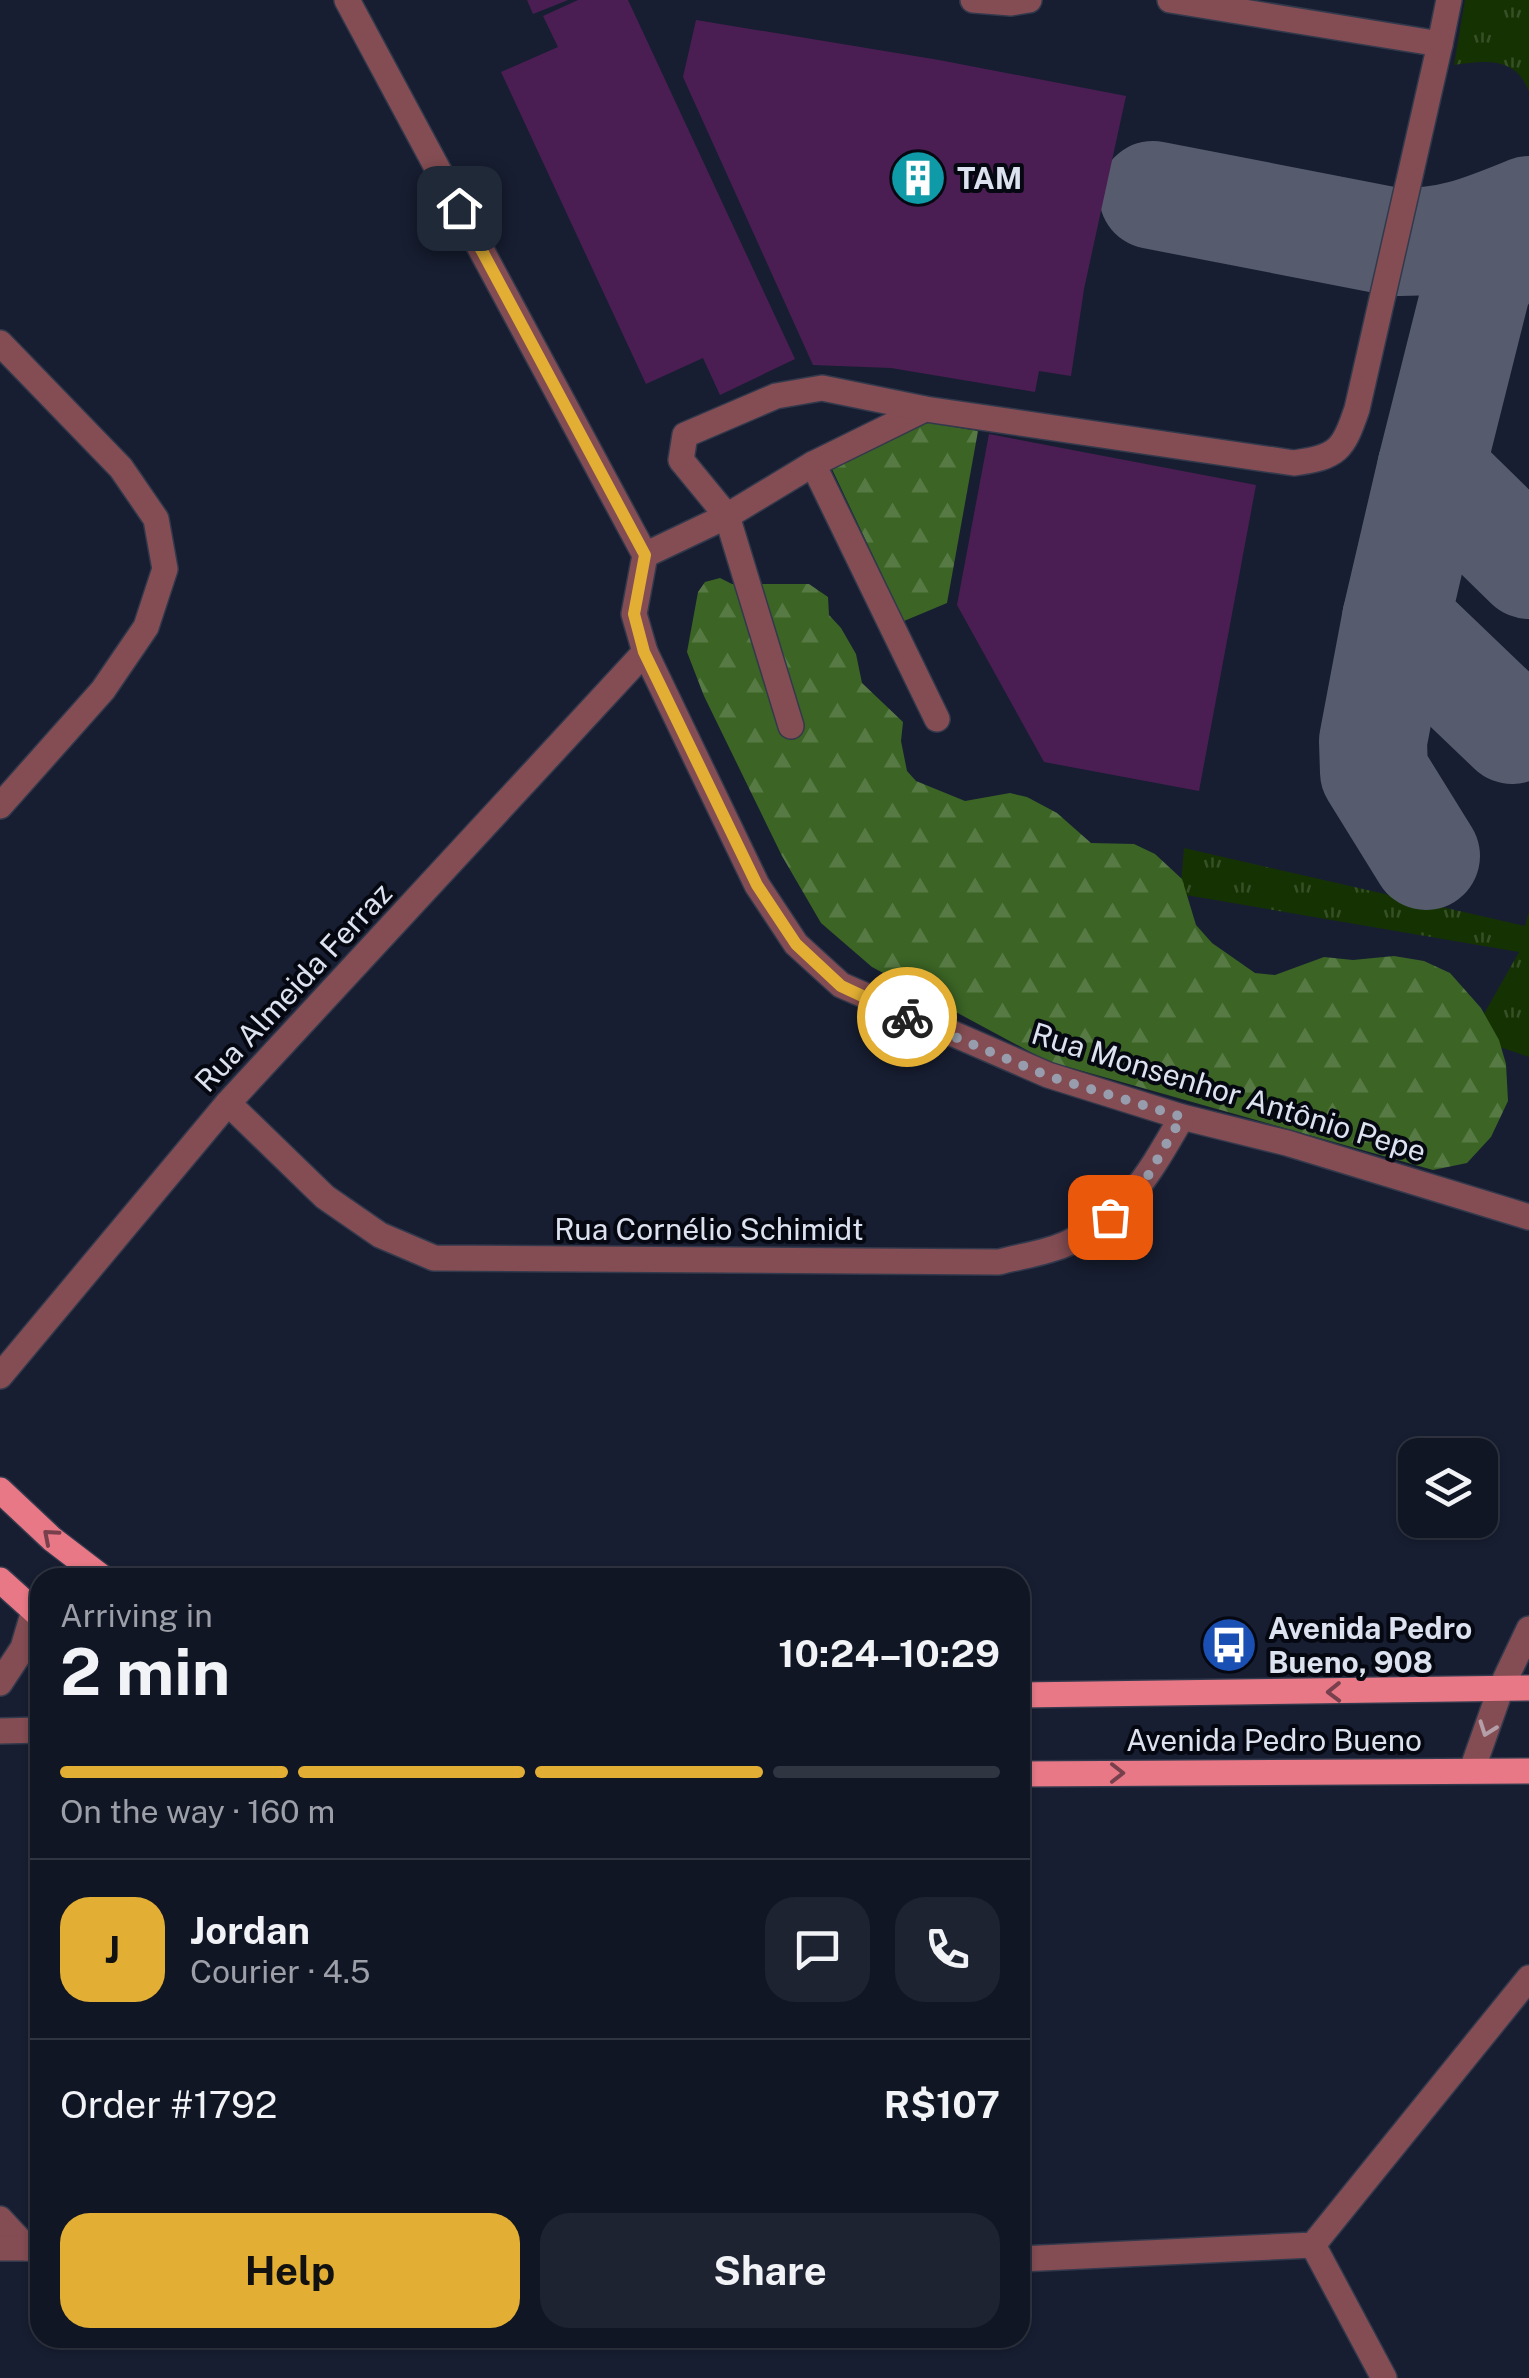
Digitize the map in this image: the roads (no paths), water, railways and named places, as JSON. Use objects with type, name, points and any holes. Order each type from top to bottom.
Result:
[{"type":"main road","points":[[0,1490],[52,1539],[91,1568]]},
{"type":"main road","points":[[0,1580],[30,1608]]},
{"type":"main road","name":"Avenida Pedro Bueno","points":[[1030,1695],[1529,1688]]},
{"type":"main road","name":"Avenida Pedro Bueno","points":[[1030,1774],[1529,1771]]},
{"type":"street","points":[[347,0],[645,555],[728,516],[812,464],[925,409]]},
{"type":"street","points":[[973,0],[1010,4],[1029,0]]},
{"type":"street","points":[[1170,0],[1440,44]]},
{"type":"street","points":[[791,726],[728,516],[682,460],[685,435],[776,396],[822,388],[925,409],[1294,464],[1326,459],[1346,439],[1357,408],[1449,0]]},
{"type":"street","points":[[0,342],[121,468],[156,519],[165,569],[146,627],[103,690],[0,806]]},
{"type":"street","points":[[812,464],[937,718]]},
{"type":"street","name":"Rua Monsenhor Antônio Pepe","points":[[645,555],[634,614],[644,652],[757,885],[796,944],[841,986],[1048,1076],[1182,1117],[1287,1143],[1529,1218]]},
{"type":"street","name":"Rua Almeida Ferraz","points":[[0,1376],[228,1103],[644,652]]},
{"type":"street","name":"Rua Cornélio Schimidt","points":[[228,1103],[325,1197],[380,1235],[434,1258],[526,1261],[999,1262],[1066,1244],[1110,1217],[1142,1186],[1182,1117]]},
{"type":"street","points":[[1472,1770],[1501,1688],[1529,1629]]},
{"type":"street","points":[[0,1683],[30,1631]]},
{"type":"street","points":[[0,1731],[30,1730]]},
{"type":"street","points":[[1030,2259],[1313,2246],[1529,1978]]},
{"type":"street","points":[[0,2219],[30,2245]]},
{"type":"street","points":[[1313,2246],[1384,2378]]},
{"type":"street","points":[[0,2248],[30,2248]]},
{"type":"place","name":"TAM","points":[[918,178]]},
{"type":"place","name":"Avenida Pedro Bueno, 908","points":[[1229,1645]]}]
